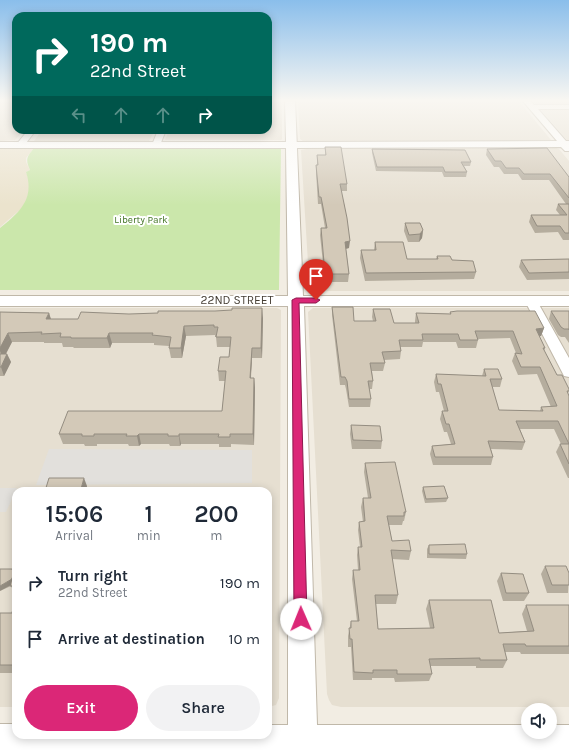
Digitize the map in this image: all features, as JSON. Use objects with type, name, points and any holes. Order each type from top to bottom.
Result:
[{"type":"street","points":[[20,145],[28,135]]},
{"type":"street","points":[[156,145],[160,135]]},
{"type":"street","points":[[291,135],[296,300],[303,745]]},
{"type":"street","points":[[557,135],[567,146]]},
{"type":"street","points":[[0,145],[567,146]]},
{"type":"street","name":"22ND STREET","points":[[0,301],[569,301]]},
{"type":"street","points":[[531,301],[569,372]]},
{"type":"street","points":[[0,739],[303,745],[569,740]]},
{"type":"shaded area","points":[[0,135],[19,135],[15,140],[0,141]]},
{"type":"shaded area","points":[[38,135],[152,135],[149,141],[34,141]]},
{"type":"shaded area","points":[[167,135],[282,135],[281,140],[165,140]]},
{"type":"shaded area","points":[[300,135],[547,135],[551,140],[303,141],[300,139]]},
{"type":"shaded area","points":[[563,135],[569,135],[569,141]]},
{"type":"shaded area","points":[[0,148],[34,148],[26,158],[26,162],[30,170],[26,172],[29,181],[27,198],[22,208],[0,227]]},
{"type":"shaded area","points":[[559,149],[569,161],[569,291],[327,291],[315,286],[309,279],[301,150]]},
{"type":"shaded area","points":[[0,308],[277,308],[281,310],[279,698],[276,705],[272,706],[272,487],[12,487],[12,707],[0,707]]},
{"type":"shaded area","points":[[313,308],[569,308],[569,707],[557,707],[557,703],[521,703],[521,707],[341,707],[332,705],[327,694],[308,312]]},
{"type":"shaded area","points":[[49,449],[252,450],[252,483],[36,485]]},
{"type":"shaded area","points":[[0,488],[12,488],[12,499],[6,512],[0,512]]},
{"type":"green space","name":"Liberty Park","points":[[34,148],[281,148],[279,290],[0,290],[0,228],[19,211],[27,198],[28,182],[26,172],[30,170],[28,158]]},
{"type":"building","points":[[325,147],[341,147],[347,184],[340,184],[350,241],[345,242],[349,274],[325,274],[321,228],[327,228],[321,197],[319,197],[316,165],[318,165],[317,155],[326,155]]},
{"type":"building","points":[[547,148],[569,177],[569,198],[550,174],[524,174],[519,168],[506,168],[501,161],[495,161],[487,149]]},
{"type":"building","points":[[372,149],[465,150],[471,162],[461,162],[467,172],[445,172],[443,167],[377,167]]},
{"type":"building","points":[[558,204],[569,204],[569,233],[565,233],[560,226],[537,226],[531,215],[567,215]]},
{"type":"building","points":[[405,223],[420,223],[423,230],[420,234],[409,235]]},
{"type":"building","points":[[375,242],[403,242],[407,259],[438,259],[437,256],[450,256],[452,260],[473,261],[476,272],[366,273],[361,250],[376,250]]},
{"type":"building","points":[[569,259],[569,272],[529,273],[521,260]]},
{"type":"building","points":[[332,307],[353,307],[354,321],[376,321],[373,309],[390,309],[394,323],[419,323],[416,313],[451,314],[450,312],[457,311],[535,311],[544,328],[536,329],[545,348],[543,348],[557,375],[562,375],[569,389],[569,391],[567,391],[569,396],[569,444],[558,421],[516,421],[525,442],[488,441],[493,457],[435,457],[432,446],[455,444],[449,424],[446,424],[442,411],[448,411],[441,384],[438,384],[436,374],[486,376],[484,369],[498,369],[502,379],[490,379],[499,410],[543,411],[541,407],[557,406],[540,367],[521,367],[515,353],[522,354],[513,331],[475,331],[478,340],[460,340],[458,334],[422,334],[423,340],[399,340],[401,351],[382,352],[385,363],[370,363],[373,381],[368,381],[371,399],[349,399],[347,381],[345,377],[341,377]]},
{"type":"building","points":[[232,308],[262,308],[261,348],[252,348],[250,378],[254,378],[253,434],[230,434],[230,437],[218,437],[219,434],[179,434],[179,436],[168,436],[168,434],[139,434],[137,436],[126,436],[127,434],[94,434],[94,436],[82,436],[82,434],[59,434],[68,411],[222,411],[226,371],[218,371],[220,357],[229,357],[231,337],[216,337],[218,327],[214,327],[214,325],[184,326],[181,348],[169,348],[171,337],[152,335],[153,333],[109,333],[107,338],[71,338],[60,337],[61,333],[41,334],[42,332],[8,333],[0,348],[0,312],[49,313],[46,319],[78,319],[81,312],[129,314],[158,313],[158,311],[215,311],[232,310]]},
{"type":"building","points":[[551,311],[569,311],[569,329],[564,329],[561,327]]},
{"type":"building","points":[[0,354],[7,354],[1,367],[0,367]]},
{"type":"building","points":[[351,425],[380,426],[382,441],[353,440]]},
{"type":"building","points":[[560,444],[569,444],[569,464]]},
{"type":"building","points":[[395,462],[406,512],[404,512],[404,516],[387,516],[392,541],[409,540],[411,551],[391,550],[398,595],[375,595],[378,629],[434,628],[429,600],[491,600],[499,633],[534,631],[526,605],[569,605],[569,646],[526,646],[525,644],[503,644],[507,660],[480,660],[480,658],[429,659],[432,674],[397,674],[397,670],[373,670],[373,673],[354,672],[352,639],[350,639],[349,628],[351,628],[351,621],[359,621],[353,570],[360,570],[358,547],[362,547],[359,522],[365,521],[363,498],[371,498],[365,463]]},
{"type":"building","points":[[49,478],[84,478],[82,487],[46,487]]},
{"type":"building","points":[[444,486],[448,498],[426,499],[423,487]]},
{"type":"building","points":[[465,544],[467,554],[429,554],[429,545]]},
{"type":"building","points":[[545,566],[566,566],[569,573],[569,585],[552,585]]},
{"type":"building","points":[[0,569],[12,569],[12,579],[0,586]]},
{"type":"building","points":[[501,573],[523,574],[529,593],[506,593]]},
{"type":"building","points":[[0,613],[12,613],[12,665],[0,665]]},
{"type":"route","points":[[301,619],[296,300],[316,300]]}]
